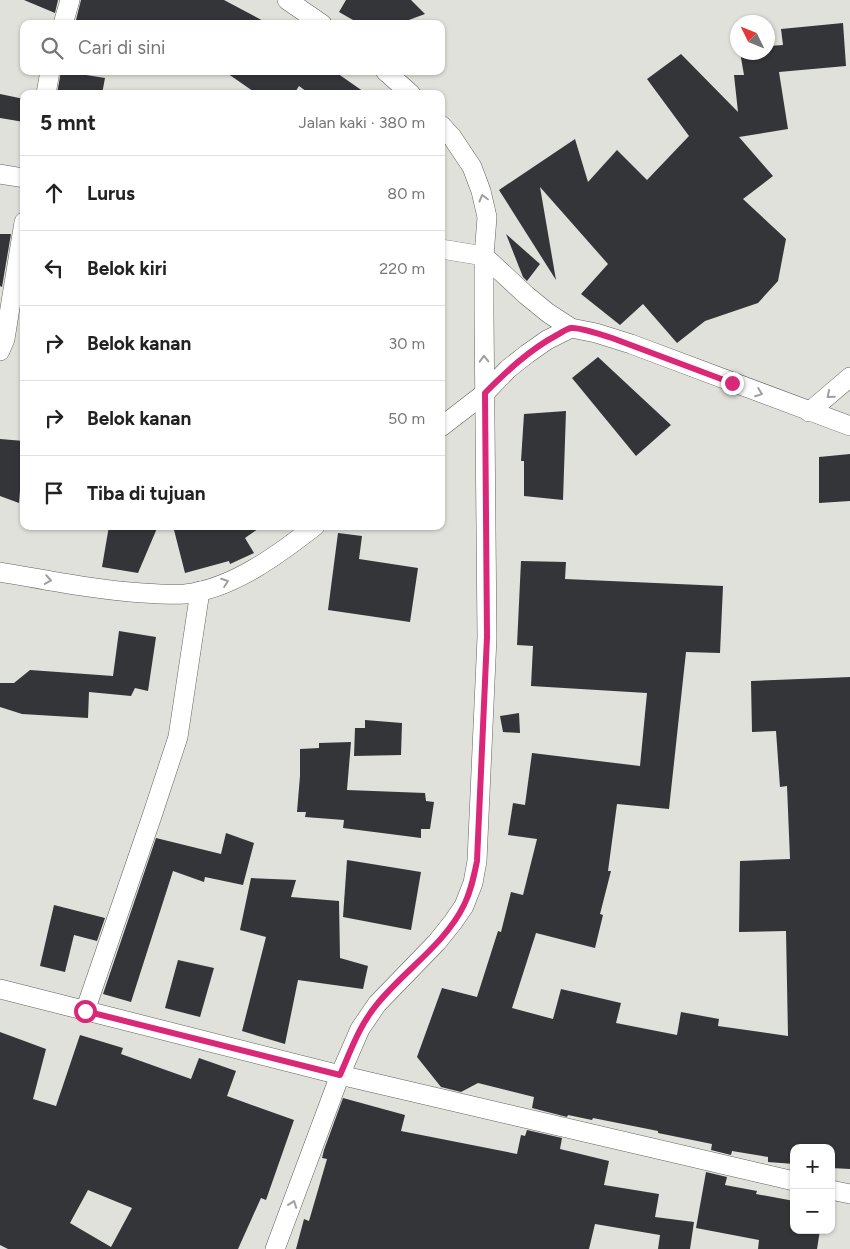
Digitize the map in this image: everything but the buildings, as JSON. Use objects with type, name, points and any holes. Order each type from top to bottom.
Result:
[{"type":"street","points":[[64,20],[70,0]]},
{"type":"street","points":[[287,0],[316,20]]},
{"type":"street","points":[[47,90],[49,75]]},
{"type":"street","points":[[390,75],[406,90]]},
{"type":"street","points":[[275,1249],[288,1220],[340,1075],[360,1030],[377,1004],[437,942],[453,922],[464,906],[473,883],[477,861],[487,637],[484,256],[488,217],[472,167],[445,129]]},
{"type":"street","points":[[0,174],[20,177]]},
{"type":"street","points":[[0,351],[5,339],[20,247]]},
{"type":"street","points":[[445,250],[484,256],[526,295],[548,313],[571,328],[596,332],[850,426]]},
{"type":"street","points":[[445,424],[485,393],[508,369],[547,340],[571,328]]},
{"type":"street","points":[[809,412],[850,378]]},
{"type":"street","points":[[0,572],[128,592],[185,594],[242,576],[274,557],[310,530]]},
{"type":"street","points":[[85,1011],[178,737],[200,590]]},
{"type":"street","points":[[0,989],[340,1075],[790,1180]]},
{"type":"street","points":[[835,1191],[850,1194]]},
{"type":"route","points":[[85,1011],[340,1075],[360,1030],[377,1004],[437,942],[453,922],[464,906],[473,883],[477,861],[487,637],[485,393],[508,369],[547,340],[571,328],[596,332],[732,383]]}]
